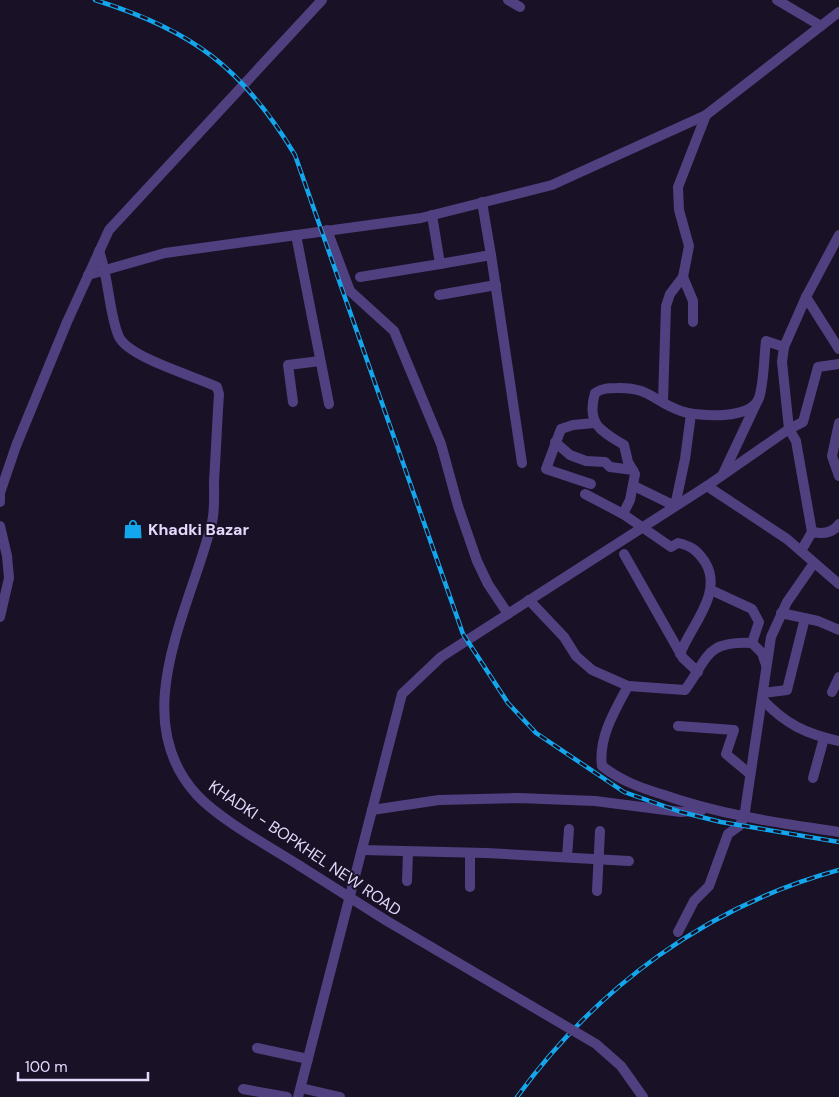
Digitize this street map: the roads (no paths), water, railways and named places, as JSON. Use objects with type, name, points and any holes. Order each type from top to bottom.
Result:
[{"type":"street","points":[[0,502],[0,493],[16,446],[109,230],[124,211],[322,0]]},
{"type":"street","points":[[508,0],[520,7]]},
{"type":"street","points":[[777,0],[821,26]]},
{"type":"street","points":[[88,275],[165,253],[432,215],[552,185],[706,115],[839,12]]},
{"type":"street","points":[[663,401],[666,306],[670,294],[683,278],[689,246],[679,210],[678,187],[706,115]]},
{"type":"street","points":[[482,202],[492,255],[522,464]]},
{"type":"street","points":[[432,215],[440,264]]},
{"type":"street","points":[[327,230],[350,291],[394,331],[441,444],[458,506],[475,556],[488,584],[508,614]]},
{"type":"street","points":[[296,235],[329,404]]},
{"type":"street","points":[[801,551],[812,532],[796,441],[789,428],[782,362],[784,347],[806,298],[839,235]]},
{"type":"street","points":[[99,252],[106,271]]},
{"type":"street","points":[[360,277],[492,255]]},
{"type":"street","name":"KHADKI - BOPKHEL NEW ROAD","points":[[106,271],[119,336],[125,347],[163,365],[216,386],[219,394],[212,521],[166,678],[164,726],[168,748],[184,780],[212,809],[300,866],[387,921],[596,1044],[621,1066],[643,1097]]},
{"type":"street","points":[[683,278],[693,301],[693,322]]},
{"type":"street","points":[[439,295],[496,285]]},
{"type":"street","points":[[806,298],[839,349]]},
{"type":"street","points":[[722,475],[759,399],[766,341],[784,347]]},
{"type":"street","points":[[293,402],[288,365],[320,360]]},
{"type":"street","points":[[340,1097],[299,1093],[402,694],[441,657],[707,486],[789,428],[803,422],[818,367],[839,364]]},
{"type":"street","points":[[623,514],[634,486],[635,474],[628,462],[624,445],[598,430],[594,423],[594,398],[600,390],[636,389],[646,391],[679,411],[690,414],[707,415],[743,412],[756,403]]},
{"type":"street","points":[[675,506],[685,459],[690,414]]},
{"type":"street","points":[[591,484],[546,469],[561,429],[573,425],[594,423]]},
{"type":"street","points":[[839,423],[832,456],[839,476]]},
{"type":"street","points":[[555,442],[570,455],[586,461],[605,462],[610,467],[633,470]]},
{"type":"street","points":[[634,486],[675,506]]},
{"type":"street","points":[[707,486],[787,539],[839,584]]},
{"type":"street","points":[[585,494],[623,514],[670,548],[678,542],[694,547],[711,572],[711,590],[680,654]]},
{"type":"street","points":[[812,532],[823,534],[839,524]]},
{"type":"street","points":[[0,526],[7,556],[8,578],[0,616]]},
{"type":"street","points":[[624,554],[680,654],[698,672]]},
{"type":"street","points":[[678,932],[694,901],[709,886],[728,834],[739,826],[744,818],[771,637],[786,602],[814,563]]},
{"type":"street","points":[[711,590],[752,609],[759,622],[752,643]]},
{"type":"street","points":[[529,600],[564,637],[576,656],[592,670],[628,686],[685,690],[698,672],[708,651],[733,642],[752,643],[762,654],[766,666]]},
{"type":"street","points":[[781,613],[804,618],[839,630]]},
{"type":"street","points":[[762,696],[787,690],[804,618]]},
{"type":"street","points":[[832,692],[839,677]]},
{"type":"street","points":[[628,686],[606,734],[601,759],[602,766],[629,784],[708,809],[744,818],[839,832]]},
{"type":"street","points":[[762,696],[780,718],[796,727],[824,738],[839,741]]},
{"type":"street","points":[[678,726],[734,730],[726,754],[750,774]]},
{"type":"street","points":[[813,778],[824,738]]},
{"type":"street","points":[[372,810],[439,800],[518,798],[595,801],[681,812],[708,809]]},
{"type":"street","points":[[567,857],[569,829]]},
{"type":"street","points":[[596,891],[600,831]]},
{"type":"street","points":[[362,850],[628,861]]},
{"type":"street","points":[[407,882],[408,852]]},
{"type":"street","points":[[470,853],[470,887]]},
{"type":"street","points":[[257,1048],[308,1059]]},
{"type":"street","points":[[243,1089],[287,1097]]},
{"type":"railway","points":[[95,0],[160,25],[187,39],[212,56],[255,98],[295,155],[463,634],[508,703],[536,733],[624,792],[681,812],[721,822],[839,842]]},
{"type":"railway","points":[[517,1097],[548,1057],[583,1020],[619,986],[659,956],[700,929],[744,905],[791,886],[839,870]]},
{"type":"place","name":"Khadki Bazar","points":[[133,529]]}]
